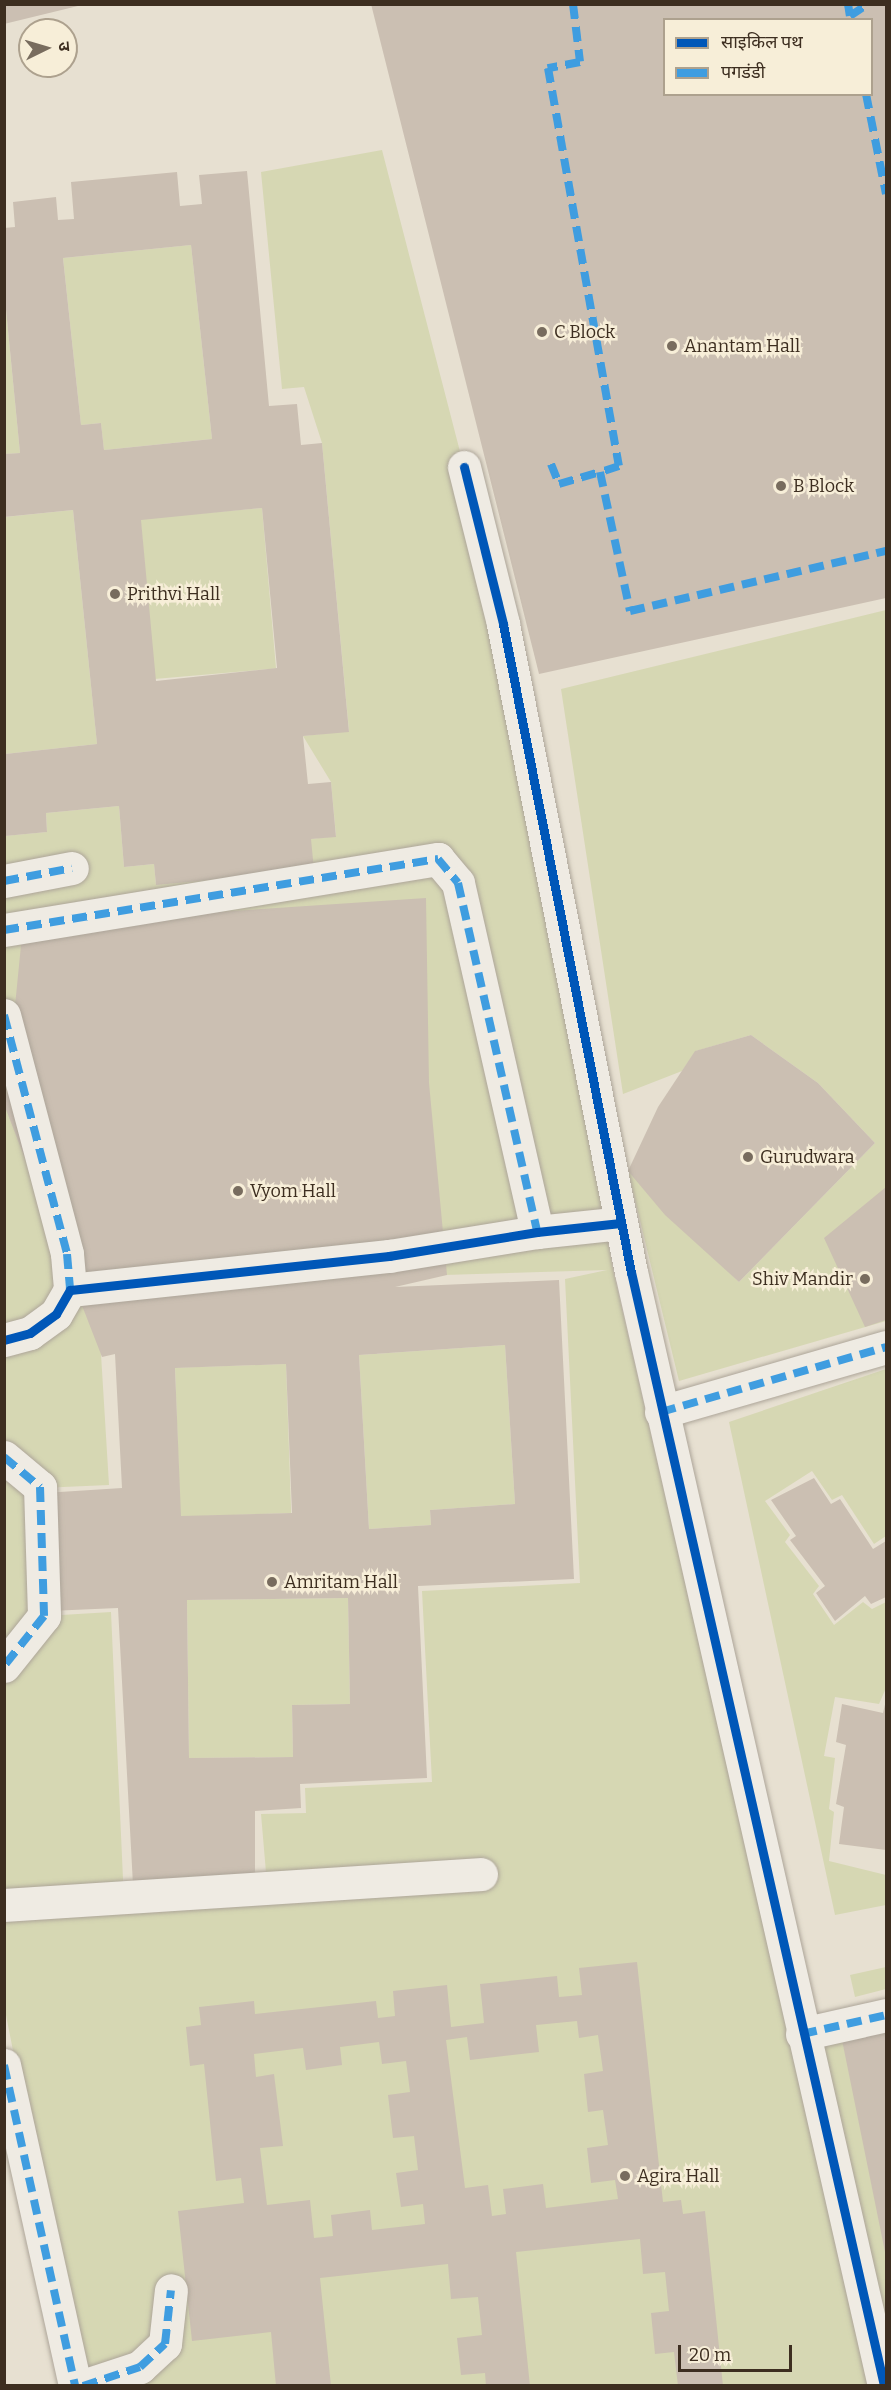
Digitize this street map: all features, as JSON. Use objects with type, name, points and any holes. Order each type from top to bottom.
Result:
[{"type":"street","points":[[464,466],[503,624],[621,1223],[662,1412],[802,2034],[884,2385]]},
{"type":"street","points":[[4,930],[438,858],[458,883],[537,1232]]},
{"type":"street","points":[[4,880],[72,868]]},
{"type":"street","points":[[4,1015],[67,1254],[70,1290],[56,1314],[30,1333],[4,1340]]},
{"type":"street","points":[[70,1290],[389,1256],[537,1232],[621,1223]]},
{"type":"street","points":[[662,1412],[886,1347]]},
{"type":"street","points":[[4,1457],[40,1487],[44,1616],[4,1666]]},
{"type":"street","points":[[4,1905],[397,1882],[481,1874]]},
{"type":"street","points":[[802,2034],[886,2015]]},
{"type":"street","points":[[4,2065],[75,2385]]},
{"type":"street","points":[[83,2385],[140,2367],[165,2344],[171,2290]]},
{"type":"green space","points":[[382,150],[464,467],[613,1270],[870,2385],[79,2385],[4,2005],[4,836],[47,832],[46,813],[119,806],[124,867],[154,864],[156,885],[311,839],[336,836],[331,782],[303,736],[349,731],[322,443],[304,387],[282,389],[261,172]],"holes":[[[607,1270],[565,1279],[580,1583],[422,1591],[432,1782],[305,1788],[306,1813],[261,1814],[268,1896],[124,1901],[111,1612],[45,1616],[40,1488],[109,1485],[98,1305],[114,1285]]]},
{"type":"green space","points":[[191,245],[212,439],[104,450],[101,423],[81,425],[63,258]]},
{"type":"green space","points":[[4,289],[20,453],[5,454],[4,454]]},
{"type":"green space","points":[[262,508],[276,668],[154,679],[140,519]]},
{"type":"green space","points":[[73,510],[97,744],[5,754],[5,517]]},
{"type":"green space","points":[[886,610],[886,1321],[679,1381],[628,1171],[739,1282],[875,1143],[818,1083],[751,1035],[696,1051],[682,1071],[623,1094],[561,689]]},
{"type":"green space","points":[[505,1345],[515,1504],[430,1510],[431,1525],[369,1529],[359,1355]]},
{"type":"green space","points":[[286,1364],[291,1513],[180,1517],[175,1368]]},
{"type":"green space","points":[[886,1369],[886,1536],[874,1544],[842,1495],[832,1500],[812,1471],[765,1501],[790,1535],[785,1542],[819,1586],[813,1594],[834,1625],[863,1602],[872,1609],[886,1602],[886,1688],[879,1704],[835,1697],[824,1756],[835,1758],[829,1809],[834,1812],[829,1861],[886,1875],[886,1905],[835,1915],[729,1422]]},
{"type":"green space","points":[[348,1598],[350,1704],[292,1705],[293,1757],[189,1758],[187,1600]]},
{"type":"green space","points":[[886,1967],[886,1989],[855,1997],[850,1975]]},
{"type":"green space","points":[[886,2031],[886,2333],[820,2045]]},
{"type":"building","points":[[4,4],[82,4],[29,18],[18,18],[18,21],[4,24]]},
{"type":"building","name":"Anantam Hall","points":[[371,4],[886,4],[886,598],[539,674]]},
{"type":"building","name":"Prithvi Hall","points":[[247,171],[269,406],[297,404],[301,445],[322,443],[349,732],[303,736],[308,784],[331,782],[336,837],[311,839],[314,870],[156,885],[154,864],[124,867],[119,806],[46,813],[47,832],[5,836],[5,754],[97,744],[73,510],[4,517],[4,454],[20,453],[4,289],[4,228],[15,227],[13,202],[56,197],[58,220],[74,219],[71,182],[177,172],[180,206],[202,204],[199,175]],"holes":[[[191,245],[212,439],[104,450],[101,423],[81,425],[63,258]],[[262,508],[277,668],[156,681],[141,520]]]},
{"type":"building","points":[[426,898],[429,1083],[447,1275],[395,1287],[559,1280],[574,1579],[418,1586],[427,1778],[300,1784],[301,1808],[255,1811],[255,1877],[133,1885],[118,1608],[49,1611],[44,1493],[122,1488],[115,1354],[102,1357],[5,1107],[23,925]],"holes":[[[505,1345],[515,1504],[430,1510],[431,1525],[369,1529],[359,1355]],[[286,1364],[292,1513],[181,1516],[175,1368]],[[348,1598],[350,1704],[292,1705],[293,1757],[189,1758],[187,1600]]]},
{"type":"building","name":"Gurudwara","points":[[751,1035],[818,1083],[875,1143],[739,1282],[665,1215],[628,1171],[658,1107],[695,1051]]},
{"type":"building","name":"Shiv Mandir","points":[[886,1187],[886,1320],[865,1327],[824,1238]]},
{"type":"building","points":[[814,1478],[831,1504],[840,1499],[873,1549],[886,1541],[886,1597],[871,1604],[865,1596],[835,1621],[816,1593],[825,1586],[790,1540],[796,1536],[771,1500]]},
{"type":"building","points":[[886,1700],[886,1850],[839,1844],[844,1807],[836,1804],[846,1745],[836,1742],[842,1704],[883,1713]]},
{"type":"building","name":"Agira Hall","points":[[637,1962],[663,2202],[681,2200],[683,2214],[705,2211],[723,2386],[678,2386],[674,2352],[655,2354],[651,2313],[669,2311],[665,2272],[643,2274],[640,2239],[516,2252],[530,2386],[486,2386],[485,2373],[461,2375],[457,2338],[482,2335],[478,2297],[451,2299],[448,2264],[320,2278],[331,2386],[276,2386],[271,2332],[192,2341],[178,2211],[244,2203],[241,2178],[216,2181],[204,2064],[190,2066],[186,2027],[201,2025],[199,2007],[254,2001],[255,2014],[376,2001],[378,2018],[395,2016],[393,1991],[447,1985],[451,2027],[484,2023],[480,1984],[557,1976],[559,1997],[582,1995],[579,1968]],"holes":[[[577,2021],[579,2038],[598,2035],[603,2071],[584,2074],[588,2112],[603,2110],[608,2145],[587,2148],[591,2183],[615,2180],[618,2199],[546,2208],[543,2184],[503,2189],[506,2214],[492,2216],[488,2185],[465,2188],[446,2040],[467,2037],[470,2060],[539,2052],[536,2025]],[[379,2042],[382,2064],[406,2061],[410,2092],[388,2095],[393,2138],[414,2136],[418,2170],[396,2173],[401,2207],[423,2204],[425,2224],[372,2230],[370,2210],[331,2215],[333,2236],[314,2238],[310,2200],[267,2205],[260,2148],[283,2146],[274,2074],[256,2077],[254,2054],[303,2048],[306,2070],[342,2065],[340,2047]]]},
{"type":"building","points":[[886,2031],[886,2252],[885,2252],[842,2040]]},
{"type":"marked path","points":[[573,4],[580,62],[548,68],[619,466],[600,472]]},
{"type":"marked path","points":[[848,4],[850,16],[868,4]]},
{"type":"marked path","points":[[866,96],[886,194]]},
{"type":"marked path","points":[[551,464],[559,484],[600,472],[630,611],[886,551]]},
{"type":"marked path","points":[[4,930],[438,859],[458,883],[537,1232]]},
{"type":"marked path","points":[[4,881],[72,868]]},
{"type":"marked path","points":[[4,1015],[67,1254],[70,1290]]},
{"type":"marked path","points":[[661,1412],[886,1347]]},
{"type":"marked path","points":[[4,1457],[40,1487],[44,1616],[4,1666]]},
{"type":"marked path","points":[[802,2034],[886,2015]]},
{"type":"marked path","points":[[4,2065],[75,2386]]},
{"type":"marked path","points":[[83,2386],[140,2367],[165,2344],[171,2290]]},
{"type":"cycle path","points":[[464,467],[503,624],[631,1272],[884,2386]]},
{"type":"cycle path","points":[[4,1340],[30,1333],[56,1314],[70,1290],[389,1256],[537,1232],[621,1223]]},
{"type":"place","name":"C Block","points":[[542,332]]},
{"type":"place","name":"Anantam Hall","points":[[672,346]]},
{"type":"place","name":"B Block","points":[[781,486]]},
{"type":"place","name":"Prithvi Hall","points":[[115,594]]},
{"type":"place","name":"Gurudwara","points":[[748,1157]]},
{"type":"place","name":"Vyom Hall","points":[[238,1191]]},
{"type":"place","name":"Shiv Mandir","points":[[865,1279]]},
{"type":"place","name":"Amritam Hall","points":[[272,1582]]},
{"type":"place","name":"Agira Hall","points":[[625,2176]]}]
